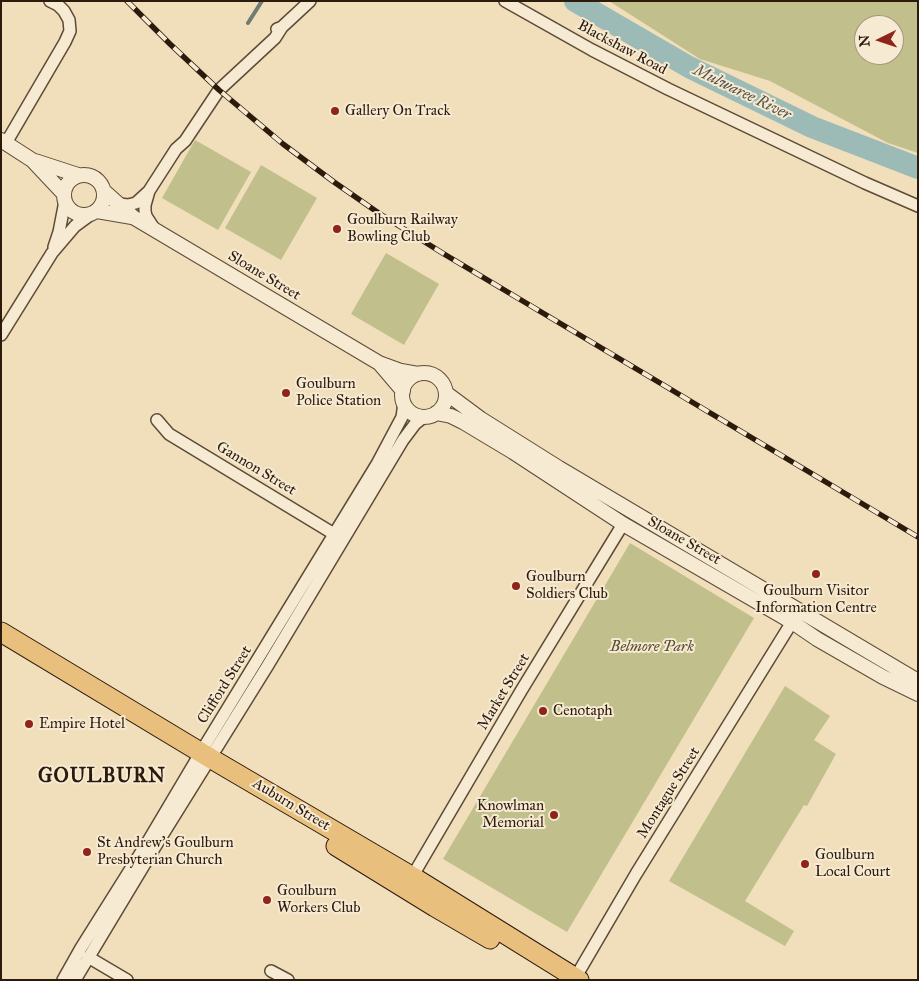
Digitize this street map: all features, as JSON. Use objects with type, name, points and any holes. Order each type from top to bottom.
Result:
[{"type":"main road","name":"Auburn Street","points":[[1,632],[434,907],[572,979]]},
{"type":"main road","name":"Auburn Street","points":[[1,643],[412,877],[572,979]]},
{"type":"street","points":[[50,1],[64,11],[69,20],[70,31],[4,141],[32,160],[64,197],[67,207],[72,212],[83,216],[93,213]]},
{"type":"street","points":[[119,204],[128,205],[136,203],[149,191],[176,149],[185,141],[223,85],[275,38],[282,26],[310,1]]},
{"type":"street","name":"Blackshaw Road","points":[[505,1],[592,50],[668,89],[865,183],[918,206]]},
{"type":"street","points":[[32,160],[78,175]]},
{"type":"street","points":[[1,336],[52,253],[75,226],[101,208],[105,192],[100,181],[84,174],[78,175],[68,182],[59,232],[52,253]]},
{"type":"street","points":[[149,191],[145,205],[146,216],[155,230]]},
{"type":"street","name":"Sloane Street","points":[[105,192],[133,217],[379,364],[400,371],[418,374]]},
{"type":"street","name":"Sloane Street","points":[[93,213],[133,217]]},
{"type":"street","name":"Sloane Street","points":[[379,364],[404,397]]},
{"type":"street","points":[[426,373],[433,375],[440,379],[444,385],[446,393],[444,402],[439,410],[430,415],[418,416],[407,408],[404,397],[408,380],[418,374],[426,373]]},
{"type":"street","name":"Sloane Street","points":[[446,393],[481,419],[560,468],[918,681]]},
{"type":"street","name":"Clifford Street","points":[[70,978],[203,759],[268,665],[402,417],[404,397]]},
{"type":"street","name":"Sloane Street","points":[[430,415],[451,416],[464,422],[623,524],[792,622],[883,678],[918,694]]},
{"type":"street","name":"Clifford Street","points":[[338,536],[415,424],[430,415]]},
{"type":"street","name":"Gannon Street","points":[[157,420],[169,434],[338,536]]},
{"type":"street","points":[[560,468],[577,484],[612,506],[622,519],[623,524]]},
{"type":"street","name":"Market Street","points":[[412,877],[521,691],[623,524]]},
{"type":"street","points":[[729,569],[742,584],[789,613],[792,622]]},
{"type":"street","name":"Montague Street","points":[[572,979],[792,622]]},
{"type":"street","points":[[844,628],[861,646]]},
{"type":"street","points":[[86,953],[127,980]]},
{"type":"street","points":[[272,971],[288,980]]},
{"type":"green space","points":[[609,1],[918,1],[918,153],[888,143],[770,81],[700,59]]},
{"type":"green space","points":[[195,140],[251,172],[218,230],[162,198]]},
{"type":"green space","points":[[261,165],[317,198],[281,260],[225,228]]},
{"type":"green space","points":[[386,253],[439,284],[404,345],[351,314]]},
{"type":"green space","name":"Belmore Park","points":[[630,543],[754,618],[567,932],[443,859]]},
{"type":"green space","points":[[785,686],[830,716],[814,740],[836,754],[807,806],[804,805],[745,901],[794,931],[785,946],[669,881]]},
{"type":"waterway","points":[[248,23],[262,1]]},
{"type":"waterway","name":"Mulwaree River","points":[[575,1],[689,67],[812,127],[918,168]]},
{"type":"railway","points":[[127,1],[219,90],[283,144],[380,214],[918,537]]},
{"type":"place","name":"Gallery On Track","points":[[335,111]]},
{"type":"place","name":"Goulburn Railway Bowling Club","points":[[337,229]]},
{"type":"place","name":"Goulburn Police Station","points":[[286,393]]},
{"type":"place","name":"Goulburn Visitor Information Centre","points":[[816,574]]},
{"type":"place","name":"Goulburn Soldiers Club","points":[[516,586]]},
{"type":"place","name":"Cenotaph","points":[[543,711]]},
{"type":"place","name":"Empire Hotel","points":[[29,724]]},
{"type":"place","name":"Knowlman Memorial","points":[[554,815]]},
{"type":"place","name":"St Andrew's Goulburn Presbyterian Church","points":[[87,852]]},
{"type":"place","name":"Goulburn Local Court","points":[[805,864]]},
{"type":"place","name":"Goulburn Workers Club","points":[[267,900]]},
{"type":"district","name":"GOULBURN","points":[[102,777]]}]
